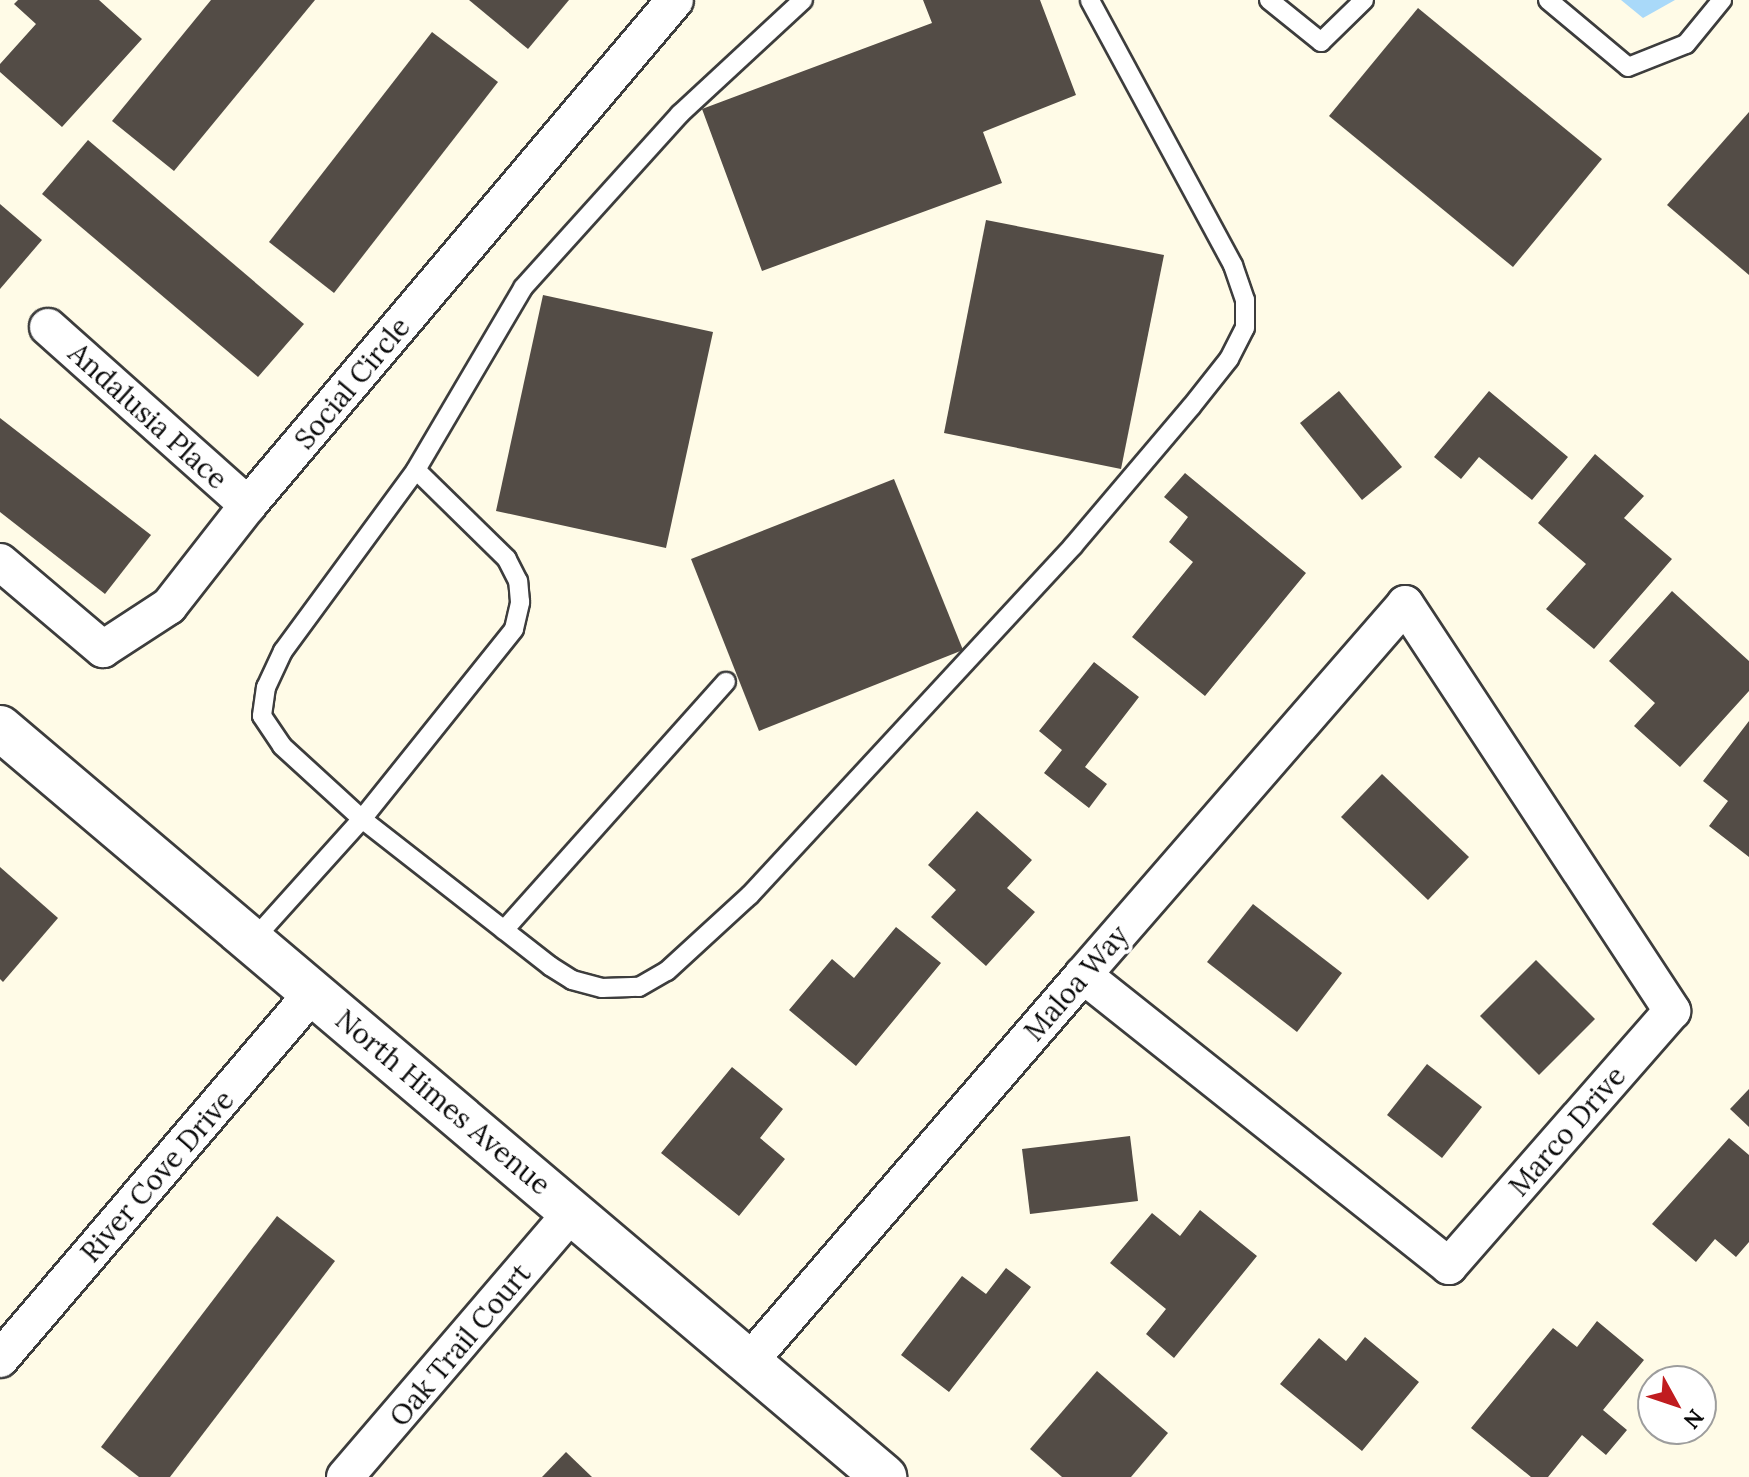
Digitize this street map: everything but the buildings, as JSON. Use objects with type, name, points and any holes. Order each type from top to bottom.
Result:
[{"type":"street","name":"Social Circle","points":[[0,562],[103,649],[169,606],[248,505],[675,0]]},
{"type":"street","name":"Andalusia Place","points":[[48,327],[248,505]]},
{"type":"street","name":"Maloa Way","points":[[748,1363],[1405,604]]},
{"type":"street","name":"Marco Drive","points":[[1083,975],[1449,1266],[1662,1023],[1672,1011],[1405,604]]},
{"type":"street","name":"North Himes Avenue","points":[[0,728],[884,1477]]},
{"type":"street","name":"River Cove Drive","points":[[0,1359],[314,992]]},
{"type":"street","name":"Oak Trail Court","points":[[345,1477],[572,1212]]},
{"type":"lane","points":[[803,0],[680,114],[523,288],[416,470],[283,651],[266,687],[262,716],[282,746],[362,819],[572,980],[602,988],[639,987],[667,971],[750,895],[1063,557],[1229,359],[1245,328],[1245,300],[1233,265],[1090,0]]},
{"type":"lane","points":[[1269,0],[1321,42],[1364,0]]},
{"type":"lane","points":[[1548,0],[1628,67],[1686,44],[1722,0]]},
{"type":"lane","points":[[253,940],[362,819],[514,629],[520,602],[518,581],[507,559],[416,470]]},
{"type":"lane","points":[[504,930],[726,682]]},
{"type":"water","points":[[1621,0],[1675,0],[1643,18]]}]
